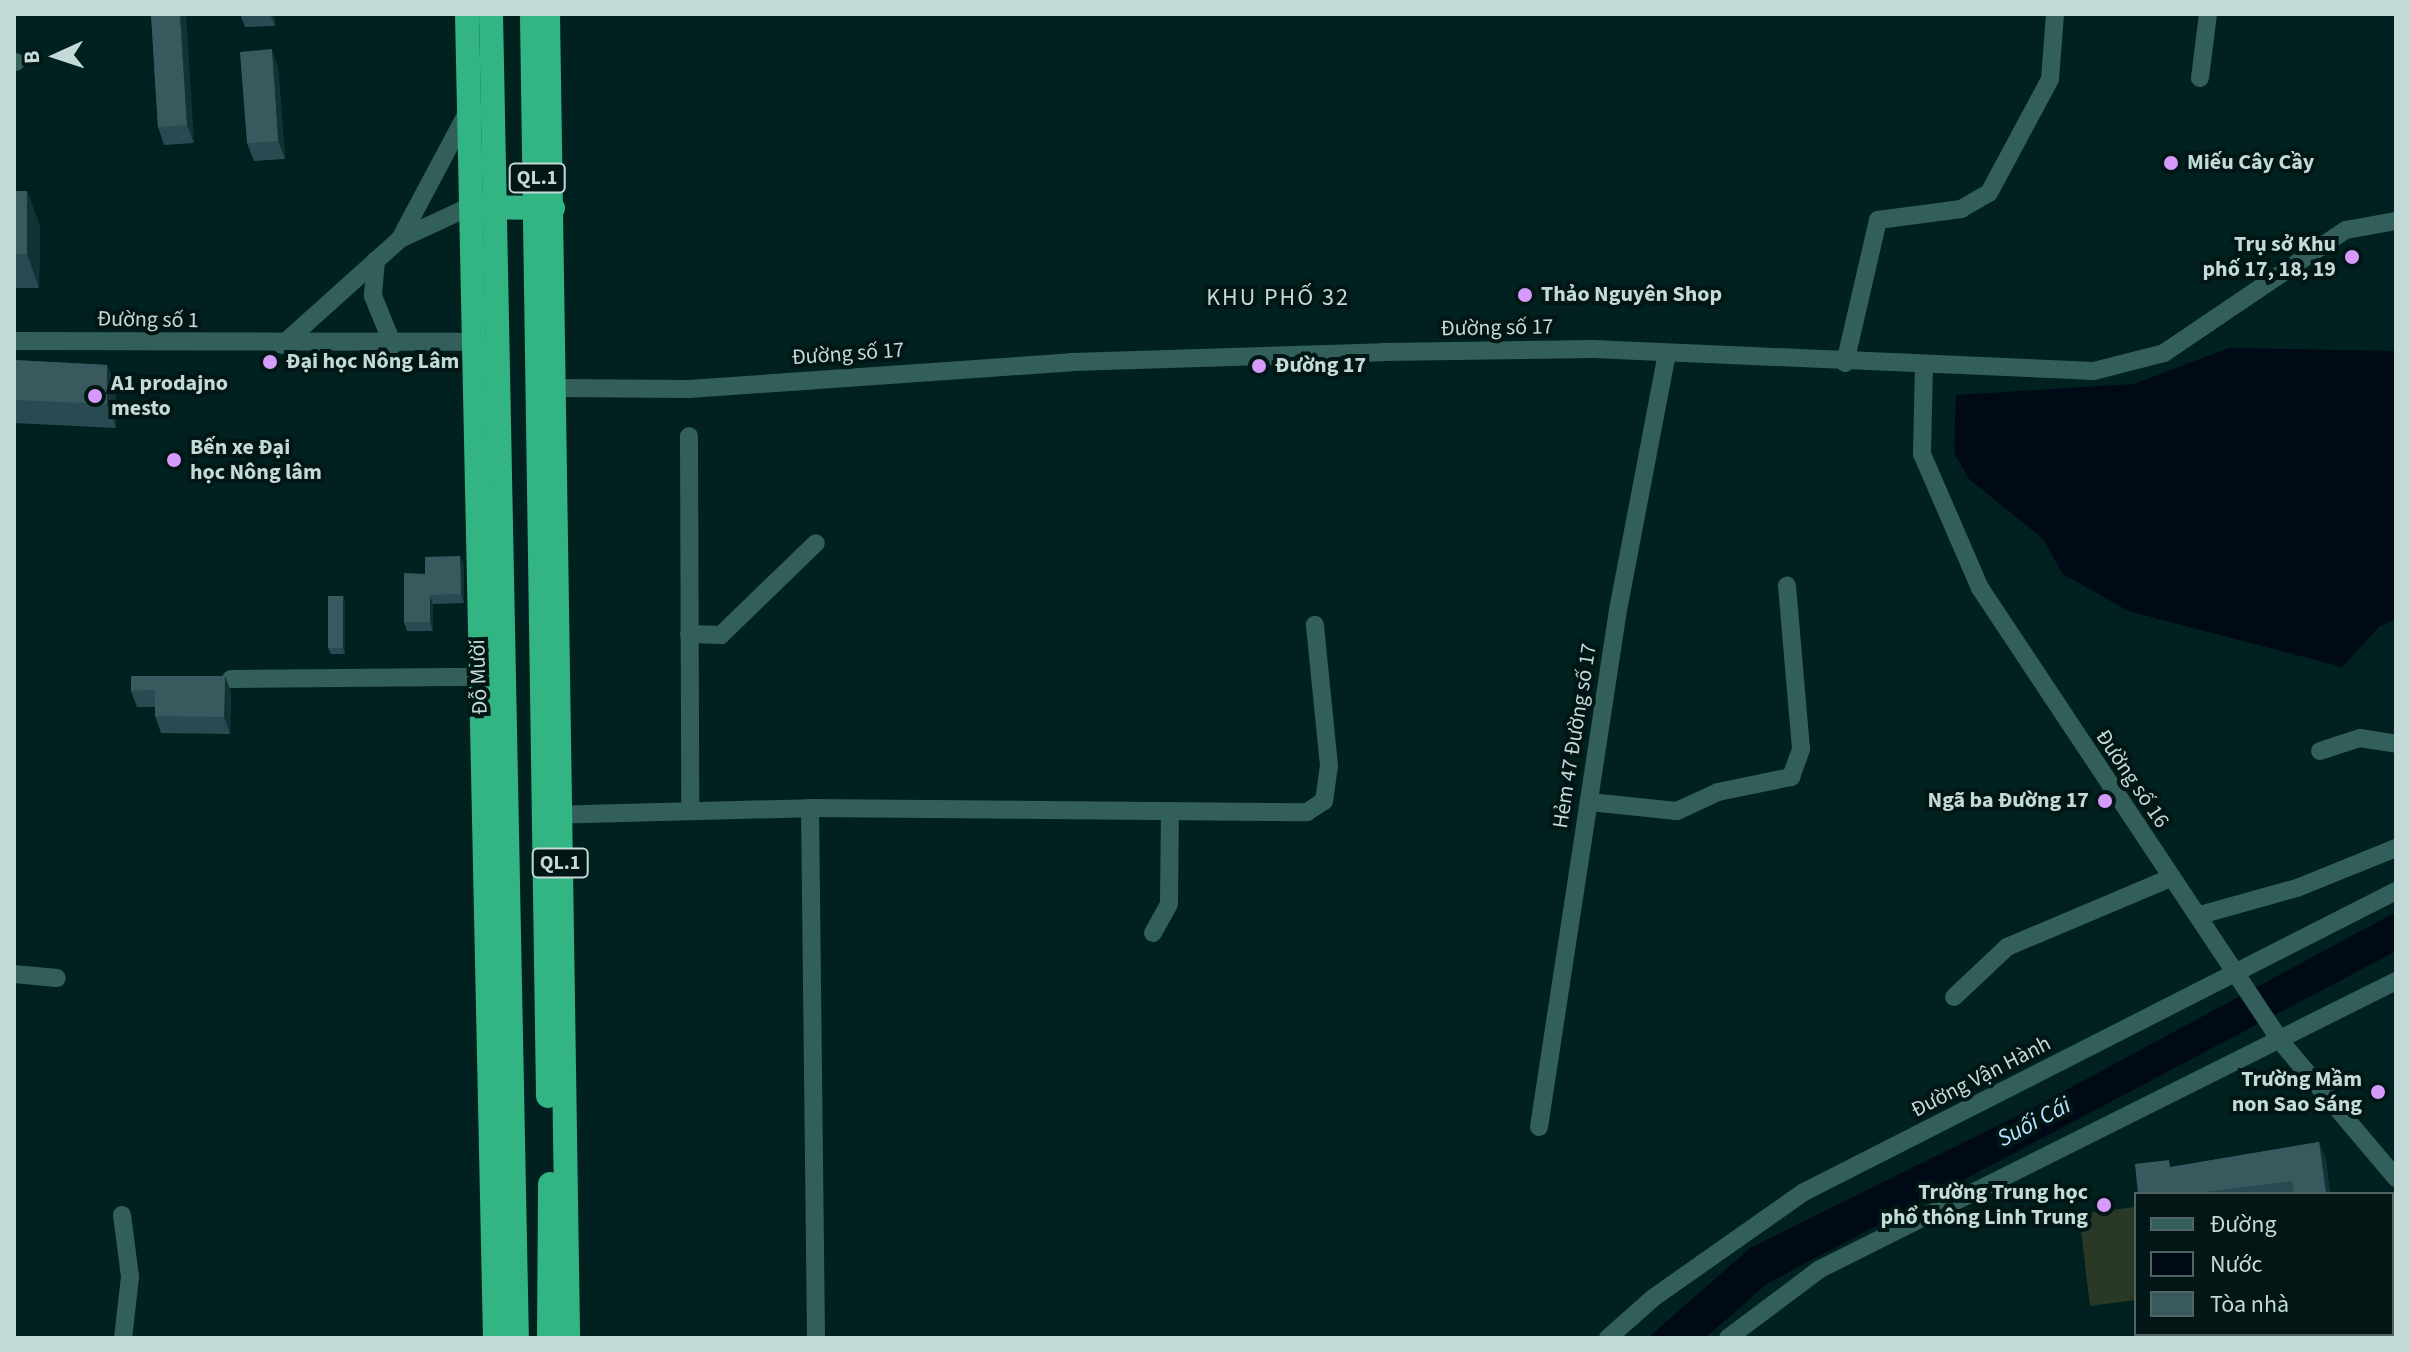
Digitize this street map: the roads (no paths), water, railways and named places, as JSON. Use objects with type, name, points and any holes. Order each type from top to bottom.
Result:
[{"type":"highway","name":"Đỗ Mười","points":[[467,14],[466,115],[481,207]]},
{"type":"highway","name":"Đỗ Mười","points":[[491,14],[477,343],[487,390],[517,1338]]},
{"type":"highway","name":"QL.1","points":[[532,14],[546,208]]},
{"type":"highway","name":"QL.1","points":[[548,14],[549,1338]]},
{"type":"highway","points":[[481,207],[546,208]]},
{"type":"highway","points":[[477,343],[548,342]]},
{"type":"highway","points":[[487,390],[548,389]]},
{"type":"highway","name":"Đỗ Mười","points":[[487,390],[484,677],[495,1338]]},
{"type":"highway","name":"QL.1","points":[[549,815],[568,1338]]},
{"type":"street","points":[[1845,363],[1878,220],[1961,209],[1989,193],[2050,79],[2055,14]]},
{"type":"street","points":[[2200,78],[2208,14]]},
{"type":"street","points":[[400,239],[466,115]]},
{"type":"street","points":[[282,345],[400,239],[481,207]]},
{"type":"street","name":"Đường số 17","points":[[548,389],[689,389],[1131,360],[1667,353],[1845,363],[2094,371],[2138,362],[2238,309],[2346,230],[2396,221]]},
{"type":"street","points":[[376,260],[373,296],[393,345]]},
{"type":"street","name":"Đường số 1","points":[[14,341],[282,345],[477,343]]},
{"type":"street","points":[[477,343],[487,390]]},
{"type":"street","name":"Hẻm 47 Đường số 17","points":[[1539,1127],[1590,802],[1667,353]]},
{"type":"street","name":"Đường số 16","points":[[1924,365],[1922,454],[1948,524],[1980,588],[2170,878],[2243,976],[2277,1035],[2396,1178]]},
{"type":"street","points":[[689,436],[690,811]]},
{"type":"street","points":[[689,634],[721,635],[816,543]]},
{"type":"street","points":[[1590,802],[1677,811],[1718,792],[1791,777],[1801,749],[1787,586]]},
{"type":"street","points":[[549,815],[810,808],[1307,812],[1324,801],[1328,750],[1315,625]]},
{"type":"street","points":[[231,679],[484,677]]},
{"type":"street","points":[[2320,751],[2360,738],[2396,744]]},
{"type":"street","points":[[810,808],[816,1338]]},
{"type":"street","points":[[1153,933],[1169,904],[1170,811]]},
{"type":"street","points":[[2200,915],[2297,888],[2396,848]]},
{"type":"street","points":[[1954,997],[2007,947],[2170,878]]},
{"type":"street","name":"Đường Vận Hành","points":[[1608,1338],[1778,1207],[2243,976],[2396,891]]},
{"type":"street","points":[[14,974],[57,978]]},
{"type":"street","points":[[1728,1338],[1749,1331],[1820,1269],[2277,1035],[2396,981]]},
{"type":"street","points":[[122,1215],[130,1277],[123,1338]]},
{"type":"water","points":[[2229,348],[2396,351],[2396,619],[2380,626],[2342,667],[2128,611],[2063,574],[2043,539],[1969,479],[1954,453],[1956,395],[2134,384]]},
{"type":"water","name":"Suối Cái","points":[[2396,912],[2396,951],[1768,1283],[1705,1338],[1648,1338],[1750,1248],[2029,1110]]},
{"type":"place","name":"Miếu Cây Cầy","points":[[2171,163]]},
{"type":"place","name":"Trụ sở Khu phố 17, 18, 19","points":[[2352,257]]},
{"type":"place","name":"Thảo Nguyên Shop","points":[[1525,295]]},
{"type":"place","name":"Đại học Nông Lâm","points":[[270,362]]},
{"type":"place","name":"Đường 17","points":[[1259,366]]},
{"type":"place","name":"A1 prodajno mesto","points":[[95,396]]},
{"type":"place","name":"Bến xe Đại học Nông lâm","points":[[174,460]]},
{"type":"place","name":"Ngã ba Đường 17","points":[[2105,801]]},
{"type":"place","name":"Trường Mầm non Sao Sáng","points":[[2378,1092]]},
{"type":"place","name":"Trường Trung học phổ thông Linh Trung","points":[[2104,1205]]},
{"type":"district","name":"KHU PHỐ 32","points":[[1278,298]]}]
